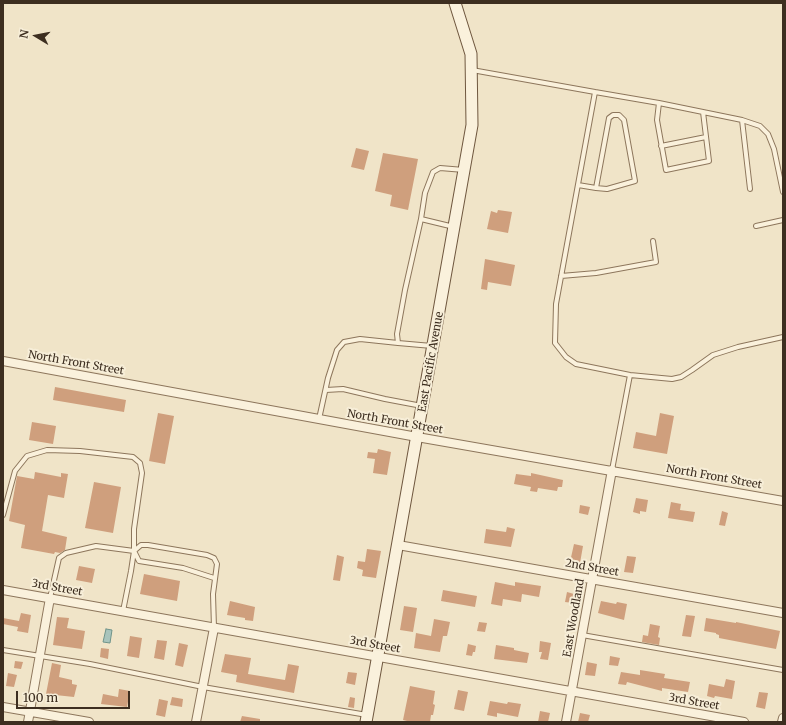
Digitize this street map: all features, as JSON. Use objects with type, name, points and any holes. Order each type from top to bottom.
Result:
[{"type":"main road","name":"East Pacific Avenue","points":[[367,719],[472,125],[471,54],[455,3]]},
{"type":"street","name":"North Front Street","points":[[3,361],[417,437],[783,501]]},
{"type":"street","name":"East Woodland","points":[[566,722],[612,470]]},
{"type":"street","name":"2nd Street","points":[[398,545],[783,613]]},
{"type":"street","name":"3rd Street","points":[[3,590],[744,722]]},
{"type":"street","points":[[28,722],[50,598]]},
{"type":"street","points":[[196,722],[214,628]]},
{"type":"street","points":[[3,707],[89,722]]},
{"type":"street","points":[[782,722],[783,718]]},
{"type":"lane","points":[[472,70],[659,103],[742,120],[760,126],[768,134],[774,149],[783,192]]},
{"type":"lane","points":[[595,92],[556,304],[555,343],[566,358],[576,364],[630,375],[672,379],[681,377],[713,355],[738,347],[783,337]]},
{"type":"lane","points":[[659,103],[657,120],[666,170],[709,161],[703,112]]},
{"type":"lane","points":[[578,185],[596,188],[607,189],[635,182],[624,120],[618,115],[613,115],[609,118],[596,188]]},
{"type":"lane","points":[[742,120],[750,189]]},
{"type":"lane","points":[[661,146],[706,137]]},
{"type":"lane","points":[[398,343],[397,334],[405,290],[421,219],[425,193],[433,172],[440,168],[464,170]]},
{"type":"lane","points":[[421,219],[454,227]]},
{"type":"lane","points":[[756,226],[783,220]]},
{"type":"lane","points":[[562,276],[596,273],[656,262],[653,241]]},
{"type":"lane","points":[[320,419],[337,350],[344,342],[360,339],[433,346]]},
{"type":"lane","points":[[612,470],[630,375]]},
{"type":"lane","points":[[326,390],[343,390],[385,400],[423,406]]},
{"type":"lane","points":[[3,516],[15,471],[27,456],[47,450],[80,451],[133,457],[140,463],[142,473],[134,529],[134,551],[123,611]]},
{"type":"lane","points":[[134,551],[140,545],[148,545],[214,558],[217,564],[213,594],[214,628]]},
{"type":"lane","points":[[50,598],[59,558],[66,553],[96,546],[134,551]]},
{"type":"lane","points":[[134,551],[139,561],[183,568],[214,578]]},
{"type":"lane","points":[[582,635],[783,670]]},
{"type":"lane","points":[[3,650],[90,664],[367,719]]},
{"type":"water","points":[[106,629],[112,630],[110,643],[103,642]]},
{"type":"building","points":[[356,148],[369,151],[364,170],[351,167]]},
{"type":"building","points":[[383,153],[418,159],[408,210],[390,206],[392,195],[375,191]]},
{"type":"building","points":[[498,210],[512,212],[508,233],[487,229],[491,211],[497,213]]},
{"type":"building","points":[[485,259],[515,265],[511,286],[488,282],[487,290],[481,289]]},
{"type":"building","points":[[55,387],[126,400],[124,412],[53,400]]},
{"type":"building","points":[[158,413],[174,416],[165,464],[149,461]]},
{"type":"building","points":[[660,413],[674,416],[667,454],[633,448],[636,432],[656,436]]},
{"type":"building","points":[[32,422],[56,426],[53,444],[29,440]]},
{"type":"building","points":[[378,449],[391,452],[387,475],[373,473],[375,459],[367,458],[368,452],[377,453]]},
{"type":"building","points":[[35,472],[61,477],[61,473],[68,474],[64,498],[48,495],[42,531],[67,537],[65,550],[60,553],[55,552],[54,554],[21,548],[25,525],[9,521],[17,476],[34,479]]},
{"type":"building","points":[[531,473],[563,480],[562,487],[558,487],[557,491],[538,488],[537,492],[530,491],[531,487],[514,484],[516,474],[531,476]]},
{"type":"building","points":[[94,482],[121,487],[113,533],[85,528]]},
{"type":"building","points":[[636,498],[648,500],[646,512],[640,511],[640,514],[633,512]]},
{"type":"building","points":[[671,502],[681,504],[680,510],[695,512],[693,522],[668,518]]},
{"type":"building","points":[[580,505],[590,507],[588,515],[579,513]]},
{"type":"building","points":[[722,511],[728,513],[725,526],[719,525]]},
{"type":"building","points":[[507,527],[515,529],[511,547],[484,543],[486,529],[506,532]]},
{"type":"building","points":[[574,544],[583,546],[580,563],[570,562]]},
{"type":"building","points":[[367,549],[381,551],[376,578],[362,576],[363,570],[357,568],[358,561],[365,562]]},
{"type":"building","points":[[337,555],[344,557],[340,581],[333,580]]},
{"type":"building","points":[[627,556],[636,557],[633,573],[624,572]]},
{"type":"building","points":[[79,566],[95,569],[92,583],[76,580]]},
{"type":"building","points":[[144,574],[180,581],[177,601],[140,594]]},
{"type":"building","points":[[495,582],[515,586],[515,582],[541,586],[539,597],[522,594],[521,602],[503,599],[502,606],[491,604]]},
{"type":"building","points":[[443,590],[477,596],[475,607],[441,601]]},
{"type":"building","points":[[567,592],[574,594],[573,603],[565,602]]},
{"type":"building","points":[[230,601],[255,607],[253,621],[227,615]]},
{"type":"building","points":[[601,601],[616,604],[617,602],[627,604],[624,620],[598,613]]},
{"type":"building","points":[[404,606],[417,608],[413,632],[400,630]]},
{"type":"building","points":[[21,613],[31,615],[28,633],[17,631],[18,627],[3,624],[3,618],[19,621]]},
{"type":"building","points":[[686,615],[695,616],[691,637],[682,636]]},
{"type":"building","points":[[57,617],[69,618],[67,628],[85,631],[82,649],[53,645]]},
{"type":"building","points":[[706,618],[736,622],[780,631],[776,649],[719,638],[719,635],[716,633],[704,631]]},
{"type":"building","points":[[434,619],[450,622],[447,636],[443,636],[440,652],[414,648],[416,633],[431,636]]},
{"type":"building","points":[[479,622],[487,623],[485,632],[477,631]]},
{"type":"building","points":[[650,624],[660,626],[658,637],[660,638],[659,645],[642,642],[643,635],[648,636]]},
{"type":"building","points":[[130,636],[142,638],[139,658],[127,656]]},
{"type":"building","points":[[157,640],[167,641],[164,660],[154,658]]},
{"type":"building","points":[[540,641],[551,643],[548,660],[540,659],[542,652],[539,652]]},
{"type":"building","points":[[179,643],[188,645],[183,667],[175,665]]},
{"type":"building","points":[[468,644],[476,646],[475,652],[473,652],[472,656],[466,655]]},
{"type":"building","points":[[496,645],[514,648],[514,650],[529,653],[527,663],[494,659]]},
{"type":"building","points":[[101,648],[109,649],[108,659],[100,657]]},
{"type":"building","points":[[225,654],[251,658],[248,674],[285,680],[288,664],[299,666],[294,693],[236,682],[237,675],[221,672]]},
{"type":"building","points":[[610,656],[620,658],[618,666],[609,665]]},
{"type":"building","points":[[15,661],[23,662],[21,669],[14,668]]},
{"type":"building","points":[[587,662],[597,664],[595,676],[585,675]]},
{"type":"building","points":[[52,663],[61,665],[59,677],[72,680],[72,684],[77,685],[74,697],[46,694]]},
{"type":"building","points":[[640,670],[665,674],[664,678],[690,682],[688,692],[662,688],[662,691],[627,682],[626,685],[618,684],[621,672],[640,675]]},
{"type":"building","points":[[348,672],[357,673],[355,685],[346,683]]},
{"type":"building","points":[[8,673],[17,675],[14,687],[6,686]]},
{"type":"building","points":[[726,679],[735,681],[732,699],[707,696],[709,684],[724,687]]},
{"type":"building","points":[[410,686],[435,691],[433,704],[435,705],[430,722],[411,722],[403,720]]},
{"type":"building","points":[[119,689],[130,691],[127,707],[101,704],[103,694],[118,697]]},
{"type":"building","points":[[458,690],[468,692],[464,711],[454,709]]},
{"type":"building","points":[[759,692],[768,693],[765,709],[756,707]]},
{"type":"building","points":[[172,697],[183,699],[182,707],[170,705]]},
{"type":"building","points":[[350,697],[355,698],[354,708],[348,707]]},
{"type":"building","points":[[159,699],[168,701],[165,717],[156,715]]},
{"type":"building","points":[[490,701],[507,704],[508,702],[521,704],[518,717],[497,713],[497,717],[487,715]]},
{"type":"building","points":[[540,711],[550,713],[548,722],[538,722]]},
{"type":"building","points":[[580,713],[590,715],[588,722],[578,722]]},
{"type":"building","points":[[242,716],[260,719],[260,722],[240,722]]}]
